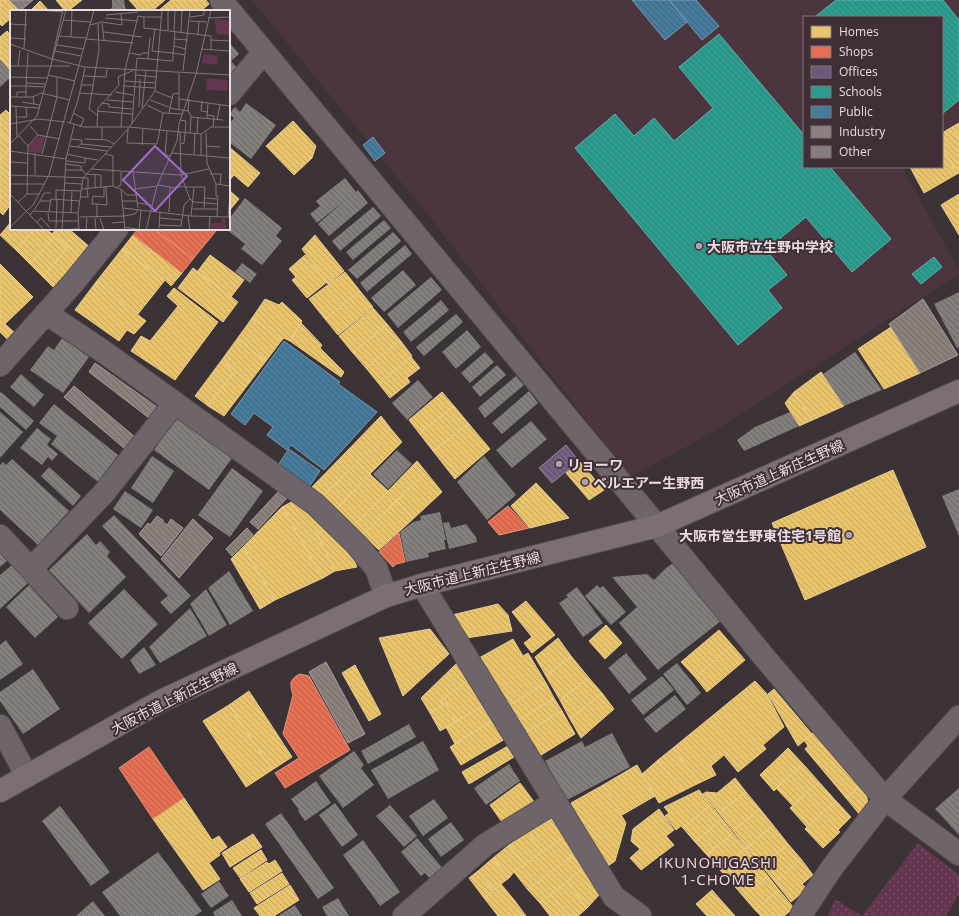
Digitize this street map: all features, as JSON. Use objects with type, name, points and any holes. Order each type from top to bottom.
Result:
[{"type":"main road","name":"大阪市道上新庄生野線","points":[[0,791],[161,701],[386,596],[422,585],[657,526],[959,391]]},
{"type":"street","points":[[221,0],[229,10]]},
{"type":"street","points":[[230,11],[764,657],[885,799],[959,854]]},
{"type":"street","points":[[230,93],[264,52]]},
{"type":"street","points":[[0,365],[74,282],[116,230]]},
{"type":"street","points":[[46,313],[104,352],[315,504],[357,545],[376,568],[386,596]]},
{"type":"street","points":[[31,569],[103,494],[175,403]]},
{"type":"street","points":[[0,536],[67,608]]},
{"type":"street","points":[[422,585],[554,802],[614,897],[640,916]]},
{"type":"street","points":[[801,916],[831,869],[885,799],[959,717]]},
{"type":"street","points":[[0,726],[27,776]]},
{"type":"street","points":[[404,916],[485,845],[554,802]]},
{"type":"shaded area","name":"大阪市立生野中学校","points":[[252,0],[959,0],[959,123],[943,133],[943,16],[803,16],[803,168],[903,168],[959,270],[959,274],[708,435],[630,477],[433,221]]},
{"type":"shaded area","points":[[918,843],[959,875],[959,894],[946,916],[862,916]]},
{"type":"shaded area","points":[[835,899],[862,916],[828,916]]},
{"type":"building: Homes","points":[[0,0],[9,0],[19,10],[10,10],[10,19],[2,26],[0,24]]},
{"type":"building: Homes","points":[[56,0],[82,0],[69,10],[64,10]]},
{"type":"building: Homes","points":[[129,0],[165,0],[153,10],[138,10]]},
{"type":"building: Homes","points":[[171,0],[206,0],[209,4],[202,10],[159,10]]},
{"type":"building: Homes","points":[[40,1],[48,10],[31,10]]},
{"type":"building: Homes","points":[[7,31],[10,35],[10,70],[0,59],[0,37]]},
{"type":"building: Homes","points":[[6,110],[10,114],[10,143],[0,132],[0,115]]},
{"type":"building: Homes","points":[[293,121],[316,146],[312,158],[294,175],[266,146]]},
{"type":"building: Homes","points":[[959,123],[959,140],[952,127]]},
{"type":"building: Homes","points":[[952,127],[959,140],[959,173],[957,174],[943,149],[943,132]]},
{"type":"building: Homes","points":[[0,132],[10,143],[10,149],[0,159]]},
{"type":"building: Homes","points":[[230,148],[260,173],[248,187],[234,175],[230,180]]},
{"type":"building: Homes","points":[[943,149],[957,174],[924,193],[911,168],[943,168]]},
{"type":"building: Homes","points":[[8,151],[10,153],[10,175],[0,167],[0,159]]},
{"type":"building: Homes","points":[[0,167],[10,175],[10,197],[0,188]]},
{"type":"building: Homes","points":[[0,188],[10,197],[10,205],[3,215],[0,212]]},
{"type":"building: Homes","points":[[230,191],[239,199],[230,210]]},
{"type":"building: Homes","points":[[959,194],[959,235],[941,205]]},
{"type":"building: Homes","points":[[10,223],[10,230],[34,230],[16,250],[0,235]]},
{"type":"building: Homes","points":[[34,230],[47,230],[55,236],[30,264],[16,250]]},
{"type":"building: Homes","points":[[55,230],[70,230],[92,249],[83,259],[52,234]]},
{"type":"building: Homes","points":[[133,235],[182,273],[171,286],[122,249]]},
{"type":"building: Homes","points":[[315,235],[344,271],[328,284],[302,249]]},
{"type":"building: Homes","points":[[55,236],[68,247],[43,277],[30,264]]},
{"type":"building: Homes","points":[[68,247],[83,259],[57,291],[43,277]]},
{"type":"building: Homes","points":[[122,249],[165,280],[138,314],[96,282]]},
{"type":"building: Homes","points":[[210,255],[244,280],[231,297],[197,272]]},
{"type":"building: Homes","points":[[305,255],[327,282],[307,298],[292,280],[296,277],[289,269]]},
{"type":"building: Homes","points":[[0,264],[33,297],[5,324],[16,334],[9,341],[0,332]]},
{"type":"building: Homes","points":[[193,268],[238,302],[223,322],[178,288]]},
{"type":"building: Homes","points":[[345,272],[360,291],[325,319],[309,299]]},
{"type":"building: Homes","points":[[96,282],[146,321],[134,334],[127,330],[119,341],[75,310]]},
{"type":"building: Homes","points":[[174,288],[218,322],[175,380],[131,351],[141,336],[150,341],[178,306],[167,296]]},
{"type":"building: Homes","points":[[360,291],[373,307],[338,335],[325,319]]},
{"type":"building: Homes","points":[[265,299],[279,305],[282,302],[302,321],[290,341],[284,338],[281,341],[252,318]]},
{"type":"building: Homes","points":[[373,308],[387,324],[353,353],[339,336]]},
{"type":"building: Homes","points":[[252,318],[281,341],[266,361],[237,339]]},
{"type":"building: Homes","points":[[301,323],[322,345],[320,348],[344,372],[341,377],[290,341]]},
{"type":"building: Homes","points":[[387,324],[400,340],[366,368],[353,353]]},
{"type":"building: Homes","points":[[891,327],[920,373],[884,389],[858,349]]},
{"type":"building: Homes","points":[[237,339],[266,361],[250,382],[221,361]]},
{"type":"building: Homes","points":[[400,340],[412,356],[379,384],[366,368]]},
{"type":"building: Homes","points":[[411,357],[420,368],[407,378],[410,382],[390,398],[379,384]]},
{"type":"building: Homes","points":[[221,361],[235,371],[208,406],[195,396]]},
{"type":"building: Homes","points":[[235,371],[250,382],[224,416],[208,406]]},
{"type":"building: Homes","points":[[821,372],[844,406],[817,418],[816,415],[810,417],[794,392]]},
{"type":"building: Homes","points":[[442,392],[454,406],[419,433],[409,420]]},
{"type":"building: Homes","points":[[794,392],[810,417],[816,415],[817,418],[799,426],[785,403]]},
{"type":"building: Homes","points":[[454,406],[469,424],[433,451],[419,433]]},
{"type":"building: Homes","points":[[381,416],[391,429],[358,462],[347,451]]},
{"type":"building: Homes","points":[[469,424],[490,449],[455,479],[433,451]]},
{"type":"building: Homes","points":[[391,429],[402,442],[370,474],[358,462]]},
{"type":"building: Homes","points":[[347,451],[358,462],[322,497],[312,487]]},
{"type":"building: Homes","points":[[417,461],[426,472],[363,535],[354,526]]},
{"type":"building: Homes","points":[[358,462],[370,474],[335,510],[322,497]]},
{"type":"building: Homes","name":"ベルエアー生野西","points":[[580,462],[604,490],[589,500],[566,473]]},
{"type":"building: Homes","name":"大阪市営生野東住宅1号館","points":[[893,470],[926,547],[805,600],[772,523]]},
{"type":"building: Homes","points":[[426,472],[442,492],[413,519],[397,500]]},
{"type":"building: Homes","points":[[370,474],[388,491],[354,526],[335,510]]},
{"type":"building: Homes","points":[[536,483],[569,518],[530,528],[511,506]]},
{"type":"building: Homes","points":[[295,500],[326,529],[317,534],[335,571],[323,578],[282,507]]},
{"type":"building: Homes","points":[[397,500],[413,519],[379,550],[363,535]]},
{"type":"building: Homes","points":[[282,507],[323,578],[275,600],[243,547]]},
{"type":"building: Homes","points":[[326,529],[350,551],[357,567],[335,571],[317,534]]},
{"type":"building: Homes","points":[[243,547],[275,600],[260,609],[231,559]]},
{"type":"building: Homes","points":[[526,601],[555,635],[532,653],[524,643],[532,637],[512,612]]},
{"type":"building: Homes","points":[[498,604],[508,615],[512,631],[466,638],[452,615]]},
{"type":"building: Homes","points":[[606,625],[622,643],[605,659],[589,641]]},
{"type":"building: Homes","points":[[430,629],[449,654],[403,696],[379,638]]},
{"type":"building: Homes","points":[[719,630],[732,645],[695,677],[681,662]]},
{"type":"building: Homes","points":[[558,638],[571,656],[546,676],[535,657]]},
{"type":"building: Homes","points":[[513,639],[523,656],[528,653],[546,683],[508,706],[479,658]]},
{"type":"building: Homes","points":[[732,645],[745,660],[707,692],[695,677]]},
{"type":"building: Homes","points":[[571,656],[589,678],[560,700],[546,676]]},
{"type":"building: Homes","points":[[458,662],[469,680],[441,700],[444,705],[430,713],[421,698]]},
{"type":"building: Homes","points":[[355,665],[381,714],[369,721],[342,673]]},
{"type":"building: Homes","points":[[589,678],[602,693],[570,719],[560,700]]},
{"type":"building: Homes","points":[[469,680],[484,705],[456,722],[446,703],[444,705],[441,700]]},
{"type":"building: Homes","points":[[755,681],[767,694],[784,727],[763,745],[766,749],[738,772],[724,755],[711,766],[716,775],[699,783],[673,748]]},
{"type":"building: Homes","points":[[546,683],[554,698],[517,721],[508,706]]},
{"type":"building: Homes","points":[[774,689],[812,734],[798,746],[768,694]]},
{"type":"building: Homes","points":[[249,691],[292,757],[272,770],[229,705]]},
{"type":"building: Homes","points":[[602,693],[614,709],[581,738],[570,719]]},
{"type":"building: Homes","points":[[554,698],[562,711],[524,733],[517,721]]},
{"type":"building: Homes","points":[[446,703],[456,722],[440,731],[430,713]]},
{"type":"building: Homes","points":[[229,705],[272,770],[246,787],[203,721]]},
{"type":"building: Homes","points":[[484,705],[493,720],[455,744],[446,727]]},
{"type":"building: Homes","points":[[562,711],[575,734],[538,757],[524,733]]},
{"type":"building: Homes","points":[[493,720],[505,739],[461,765],[450,747]]},
{"type":"building: Homes","points":[[815,731],[861,785],[846,798],[805,749],[808,746],[804,740]]},
{"type":"building: Homes","points":[[508,746],[514,757],[469,784],[462,772]]},
{"type":"building: Homes","points":[[673,748],[699,783],[683,791],[658,760]]},
{"type":"building: Homes","points":[[788,748],[803,764],[774,791],[760,775]]},
{"type":"building: Homes","points":[[658,760],[683,791],[659,803],[642,774]]},
{"type":"building: Homes","points":[[803,764],[819,782],[793,806],[776,788]]},
{"type":"building: Homes","points":[[637,765],[655,796],[622,815],[603,785]]},
{"type":"building: Homes","points":[[735,778],[746,792],[719,813],[703,794],[706,792],[717,793]]},
{"type":"building: Homes","points":[[819,782],[836,801],[807,827],[790,808]]},
{"type":"building: Homes","points":[[520,783],[535,803],[504,825],[490,805]]},
{"type":"building: Homes","points":[[603,785],[626,823],[615,861],[608,866],[571,803]]},
{"type":"building: Homes","points":[[861,785],[866,792],[868,804],[860,815],[846,798]]},
{"type":"building: Homes","points":[[699,790],[711,805],[683,828],[681,826],[676,830],[665,816],[669,813],[664,807]]},
{"type":"building: Homes","points":[[746,792],[760,809],[733,831],[719,813]]},
{"type":"building: Homes","points":[[184,798],[212,840],[219,836],[227,847],[219,853],[220,855],[209,863],[220,879],[203,890],[153,819]]},
{"type":"building: Homes","points":[[836,801],[851,817],[838,830],[840,832],[823,848],[805,829]]},
{"type":"building: Homes","points":[[711,805],[722,819],[695,842],[683,828]]},
{"type":"building: Homes","points":[[659,809],[674,830],[666,836],[674,845],[641,870],[630,858],[640,849],[631,841],[633,829]]},
{"type":"building: Homes","points":[[760,809],[773,825],[747,848],[733,831]]},
{"type":"building: Homes","points":[[551,817],[564,837],[542,852],[528,832]]},
{"type":"building: Homes","points":[[722,819],[733,833],[707,855],[695,842]]},
{"type":"building: Homes","points":[[773,825],[788,844],[762,866],[747,848]]},
{"type":"building: Homes","points":[[528,832],[542,852],[525,864],[509,845]]},
{"type":"building: Homes","points":[[733,833],[746,848],[720,870],[707,855]]},
{"type":"building: Homes","points":[[253,834],[262,847],[230,867],[222,853]]},
{"type":"building: Homes","points":[[564,837],[574,854],[528,890],[514,872]]},
{"type":"building: Homes","points":[[788,844],[801,859],[775,882],[762,866]]},
{"type":"building: Homes","points":[[509,845],[525,864],[514,872],[509,878],[493,858]]},
{"type":"building: Homes","points":[[746,848],[756,861],[731,882],[720,870]]},
{"type":"building: Homes","points":[[261,850],[267,860],[240,878],[233,868]]},
{"type":"building: Homes","points":[[574,854],[583,868],[540,903],[528,890]]},
{"type":"building: Homes","points":[[493,858],[509,878],[493,890],[478,871]]},
{"type":"building: Homes","points":[[801,859],[813,875],[802,884],[807,889],[791,902],[775,882]]},
{"type":"building: Homes","points":[[275,860],[282,871],[249,892],[240,879],[267,862],[269,864]]},
{"type":"building: Homes","points":[[756,861],[768,876],[743,896],[731,882]]},
{"type":"building: Homes","points":[[583,868],[600,894],[587,908],[567,881]]},
{"type":"building: Homes","points":[[478,871],[493,890],[484,898],[469,878]]},
{"type":"building: Homes","points":[[282,873],[289,884],[257,904],[250,893]]},
{"type":"building: Homes","points":[[768,876],[779,890],[755,910],[743,896]]},
{"type":"building: Homes","points":[[567,881],[587,908],[578,916],[569,916],[551,894]]},
{"type":"building: Homes","points":[[501,884],[526,916],[498,916],[484,898]]},
{"type":"building: Homes","points":[[290,885],[299,900],[274,916],[260,916],[254,908]]},
{"type":"building: Homes","points":[[712,890],[735,916],[707,916],[696,904]]},
{"type":"building: Homes","points":[[779,890],[794,908],[784,916],[761,916],[755,910]]},
{"type":"building: Homes","points":[[551,894],[569,916],[550,916],[540,903]]},
{"type":"building: Shops","points":[[137,230],[155,230],[193,259],[182,273],[133,235]]},
{"type":"building: Shops","points":[[155,230],[215,230],[216,231],[193,259]]},
{"type":"building: Shops","points":[[508,506],[529,528],[499,535],[488,522]]},
{"type":"building: Shops","points":[[399,533],[405,562],[396,564],[393,567],[379,552]]},
{"type":"building: Shops","points":[[300,674],[309,676],[350,750],[285,788],[275,773],[299,758],[283,734],[293,695],[291,682]]},
{"type":"building: Shops","points":[[149,747],[184,798],[153,819],[119,768]]},
{"type":"building: Offices","name":"リョーワ","points":[[566,445],[579,461],[552,483],[539,468]]},
{"type":"building: Schools","points":[[836,0],[943,0],[959,20],[959,100],[943,113],[943,16],[816,16]]},
{"type":"building: Schools","points":[[719,34],[803,134],[803,168],[831,168],[891,239],[852,272],[806,217],[766,250],[787,275],[768,290],[782,308],[738,345],[575,148],[615,114],[634,136],[654,118],[674,141],[713,108],[679,67]]},
{"type":"building: Schools","points":[[934,257],[942,267],[921,284],[912,274]]},
{"type":"building: Public","points":[[632,0],[669,0],[687,22],[665,40]]},
{"type":"building: Public","points":[[669,0],[696,0],[719,26],[702,40]]},
{"type":"building: Public","points":[[373,137],[385,153],[375,161],[363,145]]},
{"type":"building: Public","points":[[284,341],[340,382],[338,384],[377,412],[324,470],[291,445],[287,450],[267,435],[273,427],[254,413],[245,425],[231,414]]},
{"type":"building: Public","points":[[289,449],[320,471],[309,487],[278,465]]},
{"type":"building: Industry","points":[[9,0],[33,0],[21,10],[19,10]]},
{"type":"building: Industry","points":[[923,299],[958,355],[920,373],[889,324]]},
{"type":"building: Industry","points":[[95,363],[157,407],[149,418],[89,372]]},
{"type":"building: Industry","points":[[74,386],[135,437],[125,449],[64,397]]},
{"type":"building: Industry","points":[[279,491],[287,498],[258,529],[250,522]]},
{"type":"building: Industry","points":[[157,516],[167,525],[171,519],[183,528],[161,556],[139,534],[148,523],[150,525]]},
{"type":"building: Industry","points":[[193,519],[213,538],[179,578],[161,559]]},
{"type":"building: Industry","points":[[247,528],[253,535],[232,556],[226,549]]},
{"type":"building: Industry","points":[[326,662],[365,734],[348,743],[309,672]]},
{"type":"building: Other","points":[[112,0],[124,0],[126,10],[110,10]]},
{"type":"building: Other","points":[[230,43],[239,54],[231,61],[238,69],[230,75]]},
{"type":"building: Other","points":[[0,60],[10,71],[10,78],[0,87]]},
{"type":"building: Other","points":[[246,103],[276,125],[251,159],[230,143],[230,123],[234,118],[230,115],[230,113],[235,107],[240,112]]},
{"type":"building: Other","points":[[345,178],[356,192],[358,190],[368,203],[329,236],[318,224],[343,202],[317,223],[310,214],[320,206],[316,201]]},
{"type":"building: Other","points":[[245,198],[282,228],[276,236],[282,241],[262,265],[241,249],[245,244],[227,230],[230,230],[230,218]]},
{"type":"building: Other","points":[[373,207],[381,216],[340,251],[332,241]]},
{"type":"building: Other","points":[[384,220],[391,228],[353,260],[346,252]]},
{"type":"building: Other","points":[[393,232],[401,241],[357,279],[348,270]]},
{"type":"building: Other","points":[[405,245],[412,254],[367,292],[360,283]]},
{"type":"building: Other","points":[[242,263],[257,274],[250,283],[235,272]]},
{"type":"building: Other","points":[[403,270],[416,285],[384,312],[371,298]]},
{"type":"building: Other","points":[[431,277],[442,290],[398,328],[387,314]]},
{"type":"building: Other","points":[[959,292],[959,347],[957,348],[934,304]]},
{"type":"building: Other","points":[[441,300],[449,310],[411,342],[403,332]]},
{"type":"building: Other","points":[[456,314],[463,322],[424,356],[416,347]]},
{"type":"building: Other","points":[[467,330],[481,347],[456,369],[442,352]]},
{"type":"building: Other","points":[[62,338],[89,357],[63,393],[30,370],[48,346],[54,350]]},
{"type":"building: Other","points":[[485,352],[494,362],[470,383],[461,373]]},
{"type":"building: Other","points":[[855,352],[882,390],[844,406],[823,374]]},
{"type":"building: Other","points":[[497,365],[506,375],[480,397],[472,387]]},
{"type":"building: Other","points":[[21,374],[44,395],[34,407],[10,387]]},
{"type":"building: Other","points":[[516,376],[524,385],[485,418],[478,408]]},
{"type":"building: Other","points":[[418,380],[433,397],[407,420],[392,403]]},
{"type":"building: Other","points":[[529,391],[538,403],[502,434],[492,423]]},
{"type":"building: Other","points":[[1,392],[34,421],[26,430],[0,407]]},
{"type":"building: Other","points":[[54,404],[118,455],[98,482],[51,444],[57,436],[39,423]]},
{"type":"building: Other","points":[[0,412],[23,432],[0,458]]},
{"type":"building: Other","points":[[790,412],[799,426],[744,451],[737,440],[755,427]]},
{"type":"building: Other","points":[[176,418],[232,458],[209,490],[154,450]]},
{"type":"building: Other","points":[[531,421],[547,439],[512,468],[496,450]]},
{"type":"building: Other","points":[[37,428],[51,439],[47,445],[58,454],[52,461],[48,457],[42,465],[20,448]]},
{"type":"building: Other","points":[[397,450],[412,464],[388,489],[373,474]]},
{"type":"building: Other","points":[[152,456],[174,471],[153,503],[131,488]]},
{"type":"building: Other","points":[[484,456],[516,495],[487,520],[457,482]]},
{"type":"building: Other","points":[[12,459],[69,511],[38,545],[0,510],[0,465],[3,462],[6,465]]},
{"type":"building: Other","points":[[49,467],[81,496],[73,506],[41,476]]},
{"type":"building: Other","points":[[232,468],[263,491],[230,537],[198,515]]},
{"type":"building: Other","points":[[959,489],[959,536],[942,496]]},
{"type":"building: Other","points":[[125,491],[153,510],[141,528],[113,509]]},
{"type":"building: Other","points":[[440,512],[446,540],[444,540],[446,549],[428,553],[429,557],[406,562],[400,532],[413,522],[421,520],[420,516]]},
{"type":"building: Other","points":[[114,515],[191,596],[171,614],[160,602],[168,596],[102,526]]},
{"type":"building: Other","points":[[449,522],[451,528],[466,524],[476,537],[477,542],[449,549],[443,523]]},
{"type":"building: Other","points":[[87,534],[96,545],[100,541],[110,552],[107,556],[126,577],[89,613],[49,570]]},
{"type":"building: Other","points":[[0,553],[7,561],[0,567]]},
{"type":"building: Other","points":[[673,563],[721,621],[658,670],[619,623],[637,607],[612,577],[647,574],[654,580]]},
{"type":"building: Other","points":[[12,565],[28,583],[0,609],[0,575]]},
{"type":"building: Other","points":[[229,571],[253,611],[230,625],[208,588]]},
{"type":"building: Other","points":[[29,585],[58,617],[35,638],[6,607]]},
{"type":"building: Other","points":[[597,585],[600,588],[603,586],[626,612],[611,625],[585,596]]},
{"type":"building: Other","points":[[577,587],[603,623],[583,637],[559,603],[568,597],[566,595]]},
{"type":"building: Other","points":[[124,589],[158,624],[122,659],[88,623]]},
{"type":"building: Other","points":[[206,589],[227,625],[209,636],[190,604]]},
{"type":"building: Other","points":[[190,608],[207,636],[160,663],[149,647]]},
{"type":"building: Other","points":[[6,640],[23,664],[0,680],[0,645]]},
{"type":"building: Other","points":[[144,647],[156,665],[139,674],[130,660]]},
{"type":"building: Other","points":[[626,653],[647,679],[629,694],[608,668]]},
{"type":"building: Other","points":[[677,663],[701,693],[687,705],[663,674]]},
{"type":"building: Other","points":[[33,669],[60,709],[23,734],[0,701],[0,692]]},
{"type":"building: Other","points":[[662,676],[674,690],[643,715],[631,700]]},
{"type":"building: Other","points":[[675,695],[686,709],[656,733],[644,719]]},
{"type":"building: Other","points":[[409,724],[416,737],[368,764],[361,751]]},
{"type":"building: Other","points":[[612,733],[630,767],[567,800],[545,761],[582,741],[585,747]]},
{"type":"building: Other","points":[[423,741],[439,770],[388,799],[371,770]]},
{"type":"building: Other","points":[[354,751],[364,765],[361,768],[374,785],[343,808],[319,776]]},
{"type":"building: Other","points":[[509,764],[520,781],[486,805],[474,788]]},
{"type":"building: Other","points":[[316,781],[331,803],[305,821],[291,799]]},
{"type":"building: Other","points":[[959,788],[959,835],[935,809]]},
{"type":"building: Other","points":[[434,799],[448,818],[423,836],[409,816]]},
{"type":"building: Other","points":[[335,803],[358,835],[342,847],[319,815]]},
{"type":"building: Other","points":[[390,805],[417,836],[404,847],[376,816]]},
{"type":"building: Other","points":[[60,806],[110,872],[91,886],[42,821]]},
{"type":"building: Other","points":[[281,813],[334,888],[318,899],[265,824]]},
{"type":"building: Other","points":[[451,822],[464,840],[441,857],[428,839]]},
{"type":"building: Other","points":[[417,838],[445,871],[433,882],[425,873],[421,876],[401,852]]},
{"type":"building: Other","points":[[363,840],[400,892],[380,906],[343,855]]},
{"type":"building: Other","points":[[158,852],[202,911],[195,916],[120,916],[102,892]]},
{"type":"building: Other","points":[[219,881],[229,896],[211,908],[201,894]]},
{"type":"building: Other","points":[[338,898],[349,916],[327,916],[322,907]]},
{"type":"building: Other","points":[[232,900],[242,916],[215,916],[213,912]]},
{"type":"building: Other","points":[[93,901],[105,916],[76,916]]},
{"type":"building: Other","points":[[295,905],[302,916],[278,916]]},
{"type":"place","name":"大阪市立生野中学校","points":[[699,246]]},
{"type":"place","name":"リョーワ","points":[[559,464]]},
{"type":"place","name":"ベルエアー生野西","points":[[585,482]]},
{"type":"place","name":"大阪市営生野東住宅1号館","points":[[849,535]]},
{"type":"district","name":"IKUNOHIGASHI 1-CHOME","points":[[718,870]]}]
